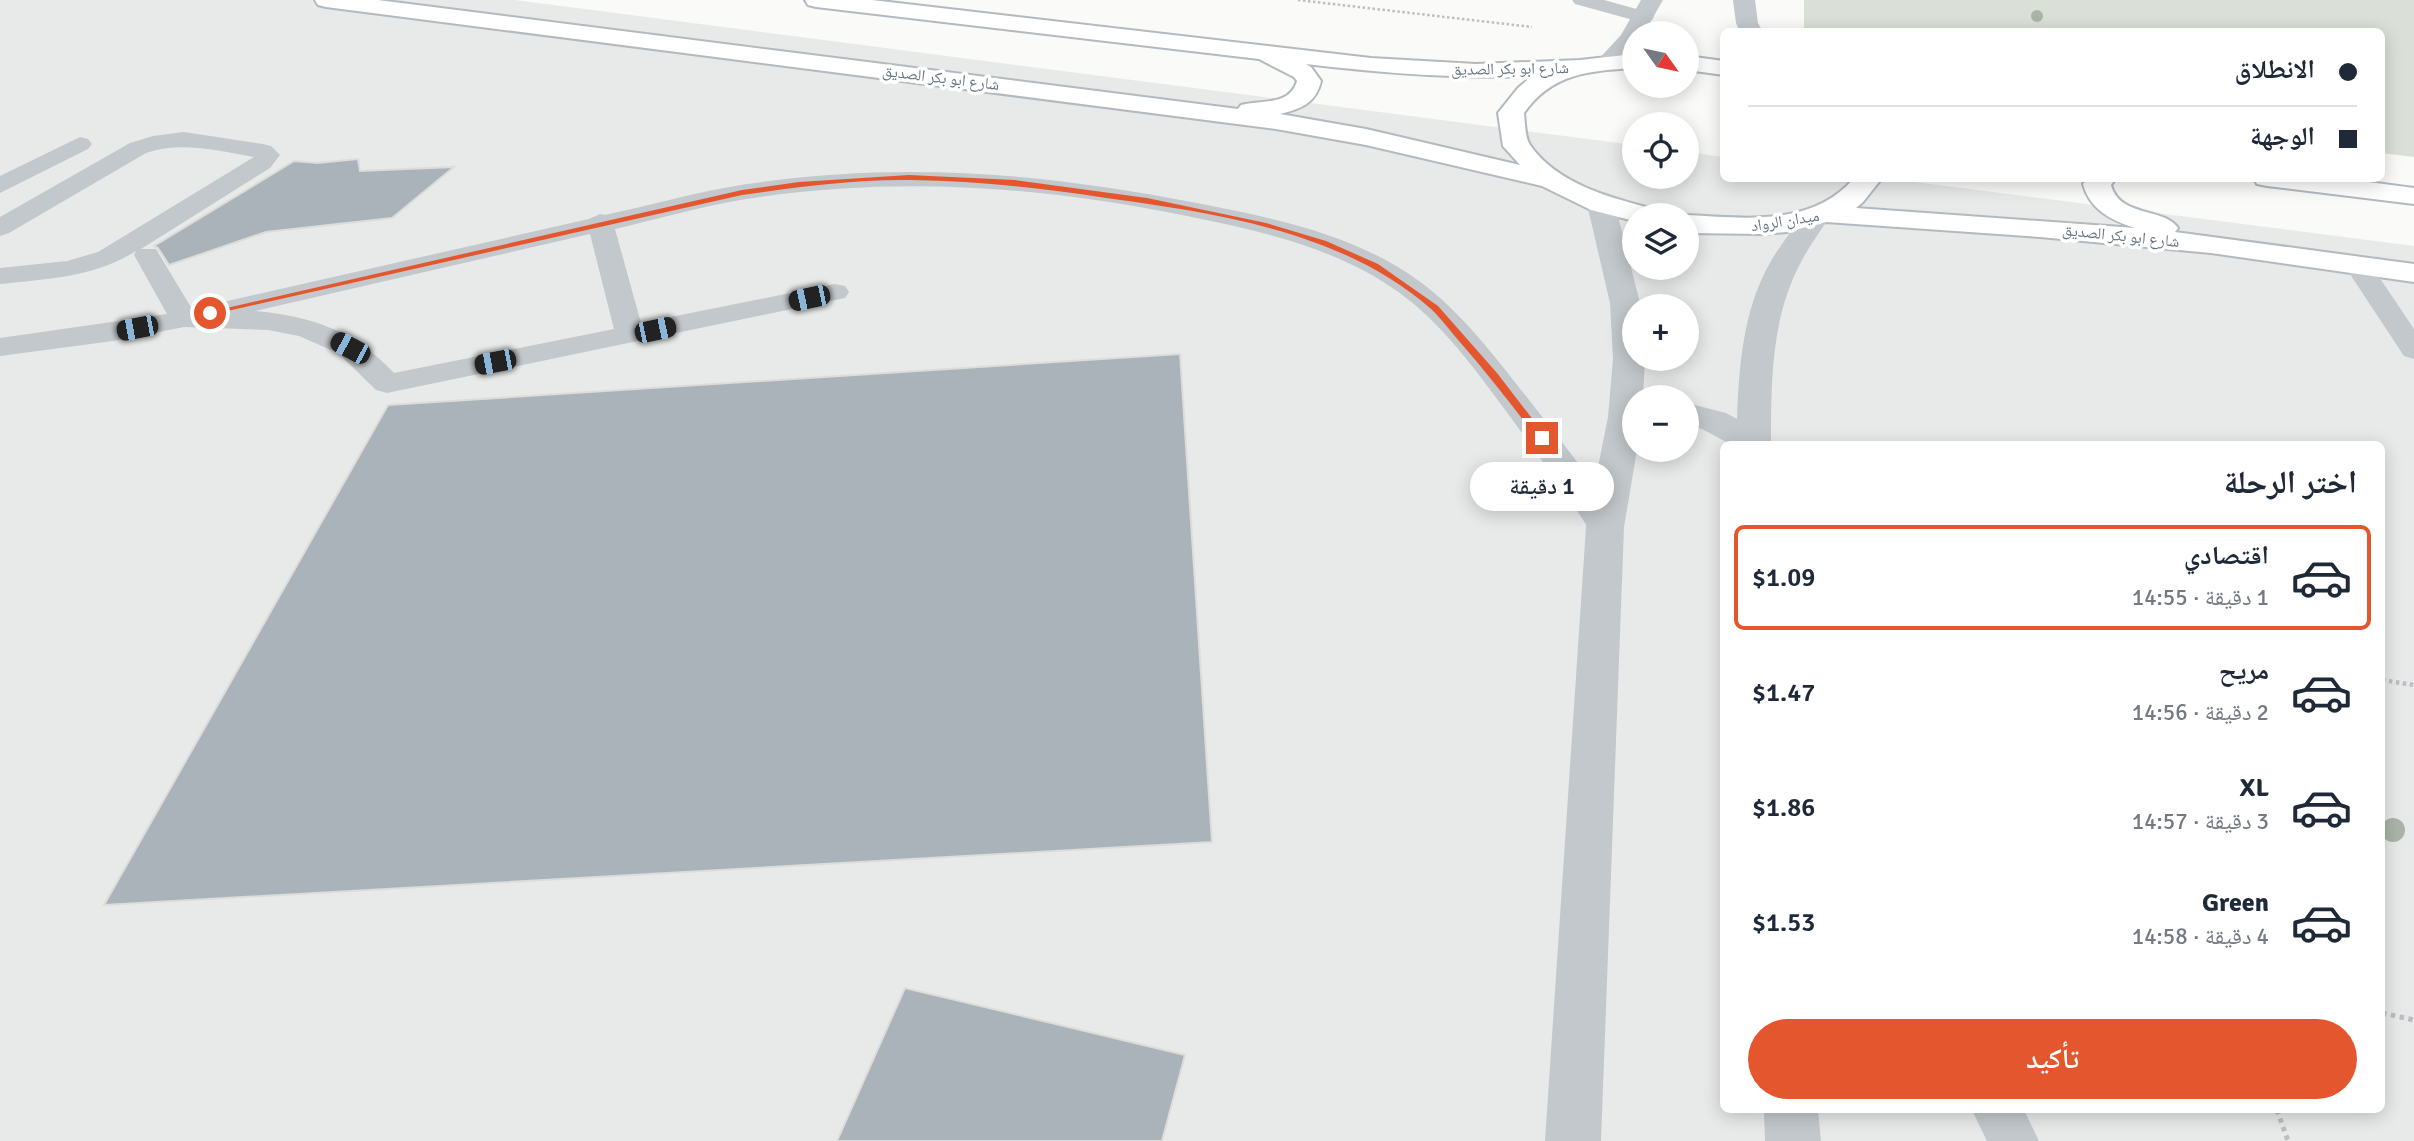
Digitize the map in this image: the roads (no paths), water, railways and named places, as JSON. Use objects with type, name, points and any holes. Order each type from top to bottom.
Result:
[{"type":"main road","name":"شارع ابو بكر الصديق","points":[[326,0],[1276,121],[1366,137],[1551,180]]},
{"type":"main road","name":"شارع ابو بكر الصديق","points":[[816,0],[1261,54],[1423,69],[1528,70],[1578,67]]},
{"type":"main road","points":[[1213,113],[1286,105],[1309,90],[1310,81],[1303,72],[1261,54]]},
{"type":"main road","points":[[1622,61],[1578,67],[1534,85],[1511,113],[1516,145],[1551,180],[1601,204],[1622,209]]},
{"type":"main road","points":[[1699,65],[1720,67]]},
{"type":"main road","name":"ميدان الرواد","points":[[1699,225],[1749,228],[1821,216],[1858,196],[1867,182]]},
{"type":"main road","points":[[2100,182],[2098,192],[2105,202],[2119,211],[2211,244]]},
{"type":"main road","points":[[2300,182],[2414,196]]},
{"type":"main road","name":"شارع ابو بكر الصديق","points":[[1821,216],[2040,228],[2211,244],[2414,273]]},
{"type":"street","points":[[1744,0],[1750,28]]},
{"type":"street","points":[[1608,62],[1630,38],[1648,8]]},
{"type":"street","points":[[1601,204],[1626,303],[1629,385]]},
{"type":"street","points":[[1754,441],[1755,386],[1763,321],[1784,265],[1821,216]]},
{"type":"street","points":[[1699,417],[1714,421],[1749,441]]},
{"type":"street","points":[[1573,1141],[1605,527],[1622,451]]},
{"type":"street","points":[[1791,1113],[1793,1141]]},
{"type":"lane","points":[[1582,0],[1648,8]]},
{"type":"lane","points":[[0,228],[138,148],[160,140],[176,138],[263,151],[268,155],[261,163],[107,258],[69,269],[0,276]]},
{"type":"lane","points":[[0,186],[80,144]]},
{"type":"lane","points":[[0,347],[113,332],[184,319],[731,194],[799,184],[922,177],[1015,182],[1226,216],[1305,236],[1375,266],[1435,307],[1493,375],[1568,471],[1605,527]]},
{"type":"lane","points":[[600,222],[630,335]]},
{"type":"lane","points":[[146,255],[184,319]]},
{"type":"lane","points":[[2357,265],[2414,350]]},
{"type":"lane","points":[[184,319],[268,321],[314,331],[350,348],[387,384],[835,292]]},
{"type":"lane","points":[[1999,1113],[2014,1141]]}]
